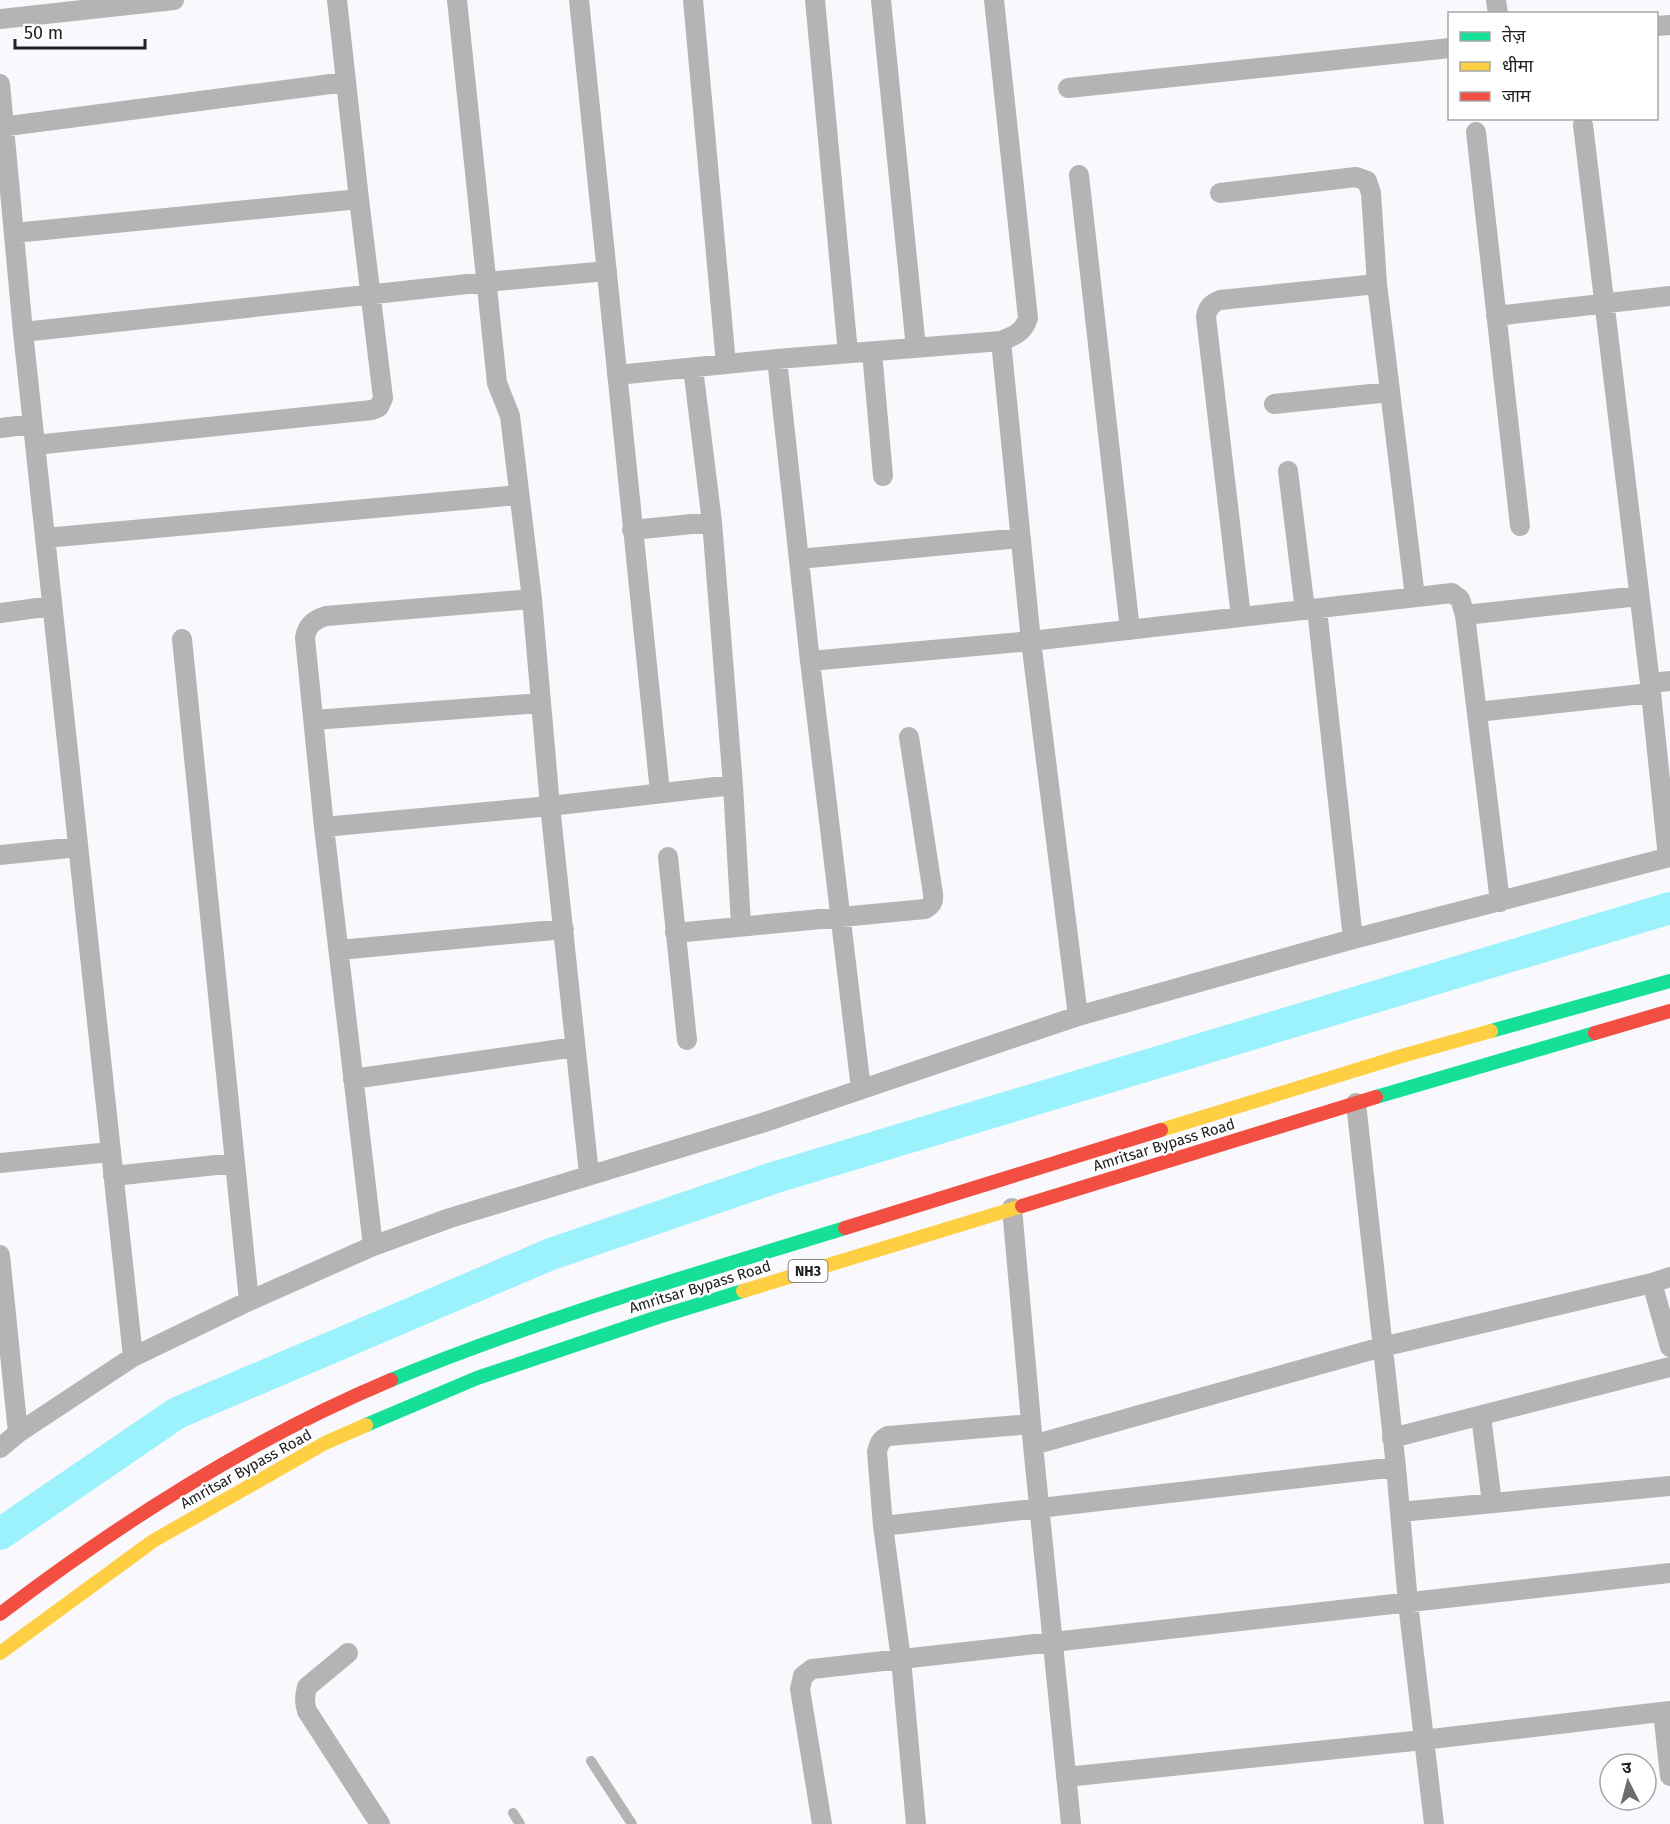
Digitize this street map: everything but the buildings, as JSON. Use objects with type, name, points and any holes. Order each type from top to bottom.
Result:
[{"type":"highway","name":"Amritsar Bypass Road","points":[[0,1614],[129,1520],[228,1461],[346,1400],[440,1360],[572,1312],[1405,1055],[1670,981]]},
{"type":"highway","name":"Amritsar Bypass Road","points":[[0,1653],[153,1541],[325,1443],[477,1378],[658,1317],[1012,1208],[1356,1103],[1670,1011]]},
{"type":"street","points":[[0,19],[174,0]]},
{"type":"street","points":[[35,445],[376,409],[383,398],[337,0]]},
{"type":"street","points":[[457,0],[497,383],[510,416],[532,599],[550,806],[589,1174]]},
{"type":"street","points":[[579,0],[660,792]]},
{"type":"street","points":[[693,0],[726,364]]},
{"type":"street","points":[[815,0],[848,353]]},
{"type":"street","points":[[881,0],[916,348]]},
{"type":"street","points":[[616,375],[1000,341],[1022,330],[1028,318],[994,0]]},
{"type":"street","points":[[1068,88],[1448,48]]},
{"type":"street","points":[[2,127],[346,82]]},
{"type":"street","points":[[0,84],[2,127],[23,332],[133,1357]]},
{"type":"street","points":[[0,1448],[18,1433],[133,1357],[249,1301],[373,1246],[450,1218],[762,1123],[1078,1016],[1353,939],[1669,857],[1583,125]]},
{"type":"street","points":[[1476,132],[1520,526]]},
{"type":"street","points":[[1079,176],[1130,630]]},
{"type":"street","points":[[1220,193],[1356,177],[1367,181],[1371,193],[1377,284],[1415,597]]},
{"type":"street","points":[[14,233],[359,199]]},
{"type":"street","points":[[23,332],[607,271]]},
{"type":"street","points":[[1240,617],[1207,311],[1210,306],[1220,300],[1377,284]]},
{"type":"street","points":[[1496,316],[1670,296]]},
{"type":"street","points":[[1000,341],[1031,641],[1078,1016]]},
{"type":"street","points":[[872,352],[884,476]]},
{"type":"street","points":[[777,359],[861,1089]]},
{"type":"street","points":[[693,368],[712,522],[733,785],[741,926]]},
{"type":"street","points":[[1274,404],[1390,392]]},
{"type":"street","points":[[0,428],[33,424]]},
{"type":"street","points":[[1288,471],[1311,610],[1353,939]]},
{"type":"street","points":[[45,538],[519,495]]},
{"type":"street","points":[[632,530],[712,522]]},
{"type":"street","points":[[799,558],[1021,538]]},
{"type":"street","points":[[810,661],[1031,641],[1452,593],[1460,599],[1465,615],[1500,902]]},
{"type":"street","points":[[1465,615],[1639,596]]},
{"type":"street","points":[[373,1246],[324,826],[306,630],[316,620],[326,616],[532,599]]},
{"type":"street","points":[[0,613],[52,606]]},
{"type":"street","points":[[182,639],[249,1301]]},
{"type":"street","points":[[1477,712],[1650,688],[1670,681]]},
{"type":"street","points":[[314,720],[541,703]]},
{"type":"street","points":[[675,933],[925,909],[932,904],[933,894],[909,737]]},
{"type":"street","points":[[324,826],[550,806],[733,785]]},
{"type":"street","points":[[0,855],[78,847]]},
{"type":"street","points":[[668,857],[687,1040]]},
{"type":"street","points":[[339,950],[564,929]]},
{"type":"street","points":[[353,1079],[575,1047]]},
{"type":"street","points":[[1356,1103],[1396,1467],[1408,1603],[1434,1824]]},
{"type":"street","points":[[0,1163],[111,1152]]},
{"type":"street","points":[[113,1176],[234,1163]]},
{"type":"street","points":[[1012,1208],[1071,1824]]},
{"type":"street","points":[[0,1256],[18,1433]]},
{"type":"street","points":[[1033,1445],[1382,1347],[1663,1282],[1670,1347]]},
{"type":"street","points":[[1392,1438],[1670,1367]]},
{"type":"street","points":[[1481,1416],[1492,1503]]},
{"type":"street","points":[[916,1824],[901,1659],[883,1526],[877,1452],[882,1439],[888,1436],[1031,1424]]},
{"type":"street","points":[[883,1526],[1396,1467]]},
{"type":"street","points":[[1400,1512],[1670,1486]]},
{"type":"street","points":[[822,1824],[800,1689],[803,1676],[812,1669],[1670,1573]]},
{"type":"street","points":[[348,1653],[307,1687],[305,1705],[380,1824]]},
{"type":"street","points":[[1066,1777],[1666,1712],[1670,1776]]},
{"type":"lane","points":[[591,1761],[632,1824]]},
{"type":"lane","points":[[513,1813],[520,1824]]},
{"type":"waterway","points":[[0,1534],[177,1413],[551,1254],[773,1178],[1670,908]]},
{"type":"traffic: fast","points":[[1491,1031],[1670,981]]},
{"type":"traffic: fast","points":[[1376,1097],[1595,1033]]},
{"type":"traffic: fast","points":[[391,1380],[559,1317],[845,1228]]},
{"type":"traffic: fast","points":[[366,1425],[477,1378],[743,1291]]},
{"type":"traffic: slow","points":[[1161,1130],[1491,1031]]},
{"type":"traffic: slow","points":[[743,1291],[1022,1206]]},
{"type":"traffic: slow","points":[[0,1653],[153,1541],[325,1443],[366,1425]]},
{"type":"traffic: jam","points":[[1595,1033],[1670,1011]]},
{"type":"traffic: jam","points":[[1022,1206],[1376,1097]]},
{"type":"traffic: jam","points":[[845,1228],[1161,1130]]},
{"type":"traffic: jam","points":[[0,1614],[92,1547],[188,1485],[287,1429],[391,1380]]}]
